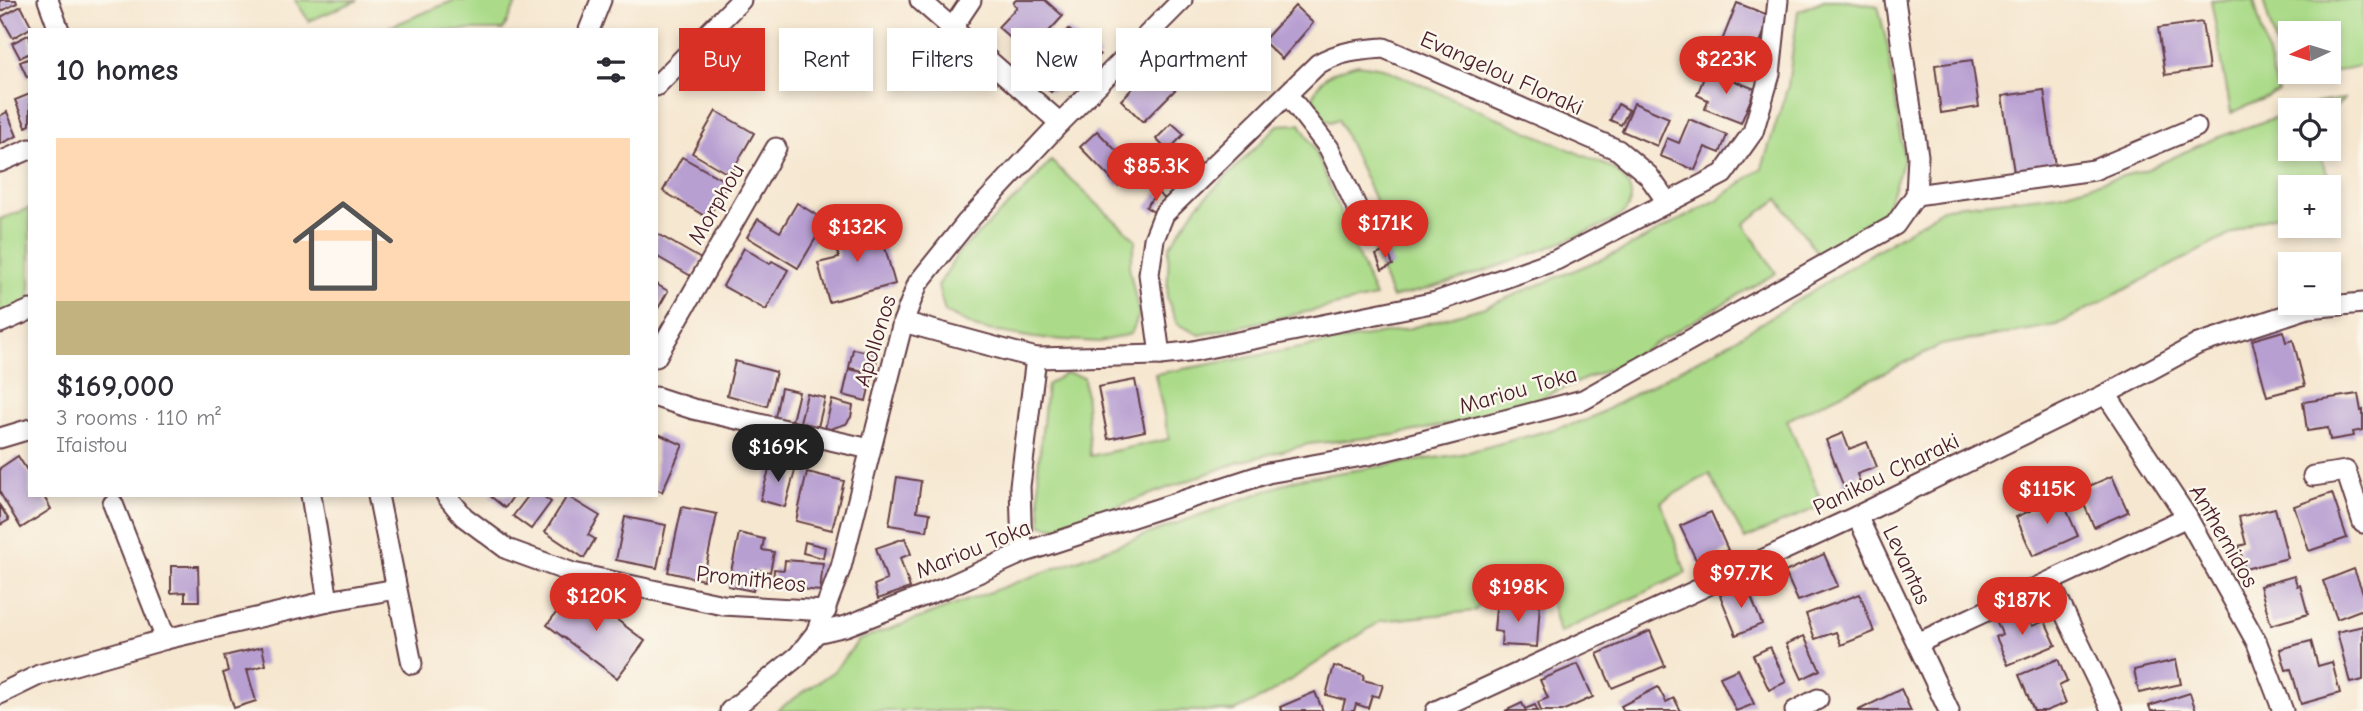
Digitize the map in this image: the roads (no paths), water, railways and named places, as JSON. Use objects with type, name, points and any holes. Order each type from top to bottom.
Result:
[{"type":"street","points":[[48,0],[58,28]]},
{"type":"street","points":[[590,28],[601,0]]},
{"type":"street","points":[[658,84],[741,0]]},
{"type":"street","points":[[920,0],[1060,123]]},
{"type":"street","points":[[953,27],[971,0]]},
{"type":"street","name":"Apollonos","points":[[730,711],[798,656],[816,633],[826,611],[841,567],[903,322],[918,283],[967,222],[1182,0]]},
{"type":"street","points":[[903,322],[1036,358],[1160,355],[1188,352],[1436,302],[1556,260],[1723,174],[1753,132],[1770,74],[1778,0]]},
{"type":"street","points":[[1895,0],[1918,156],[1916,195],[2094,170],[2196,127]]},
{"type":"street","name":"Evangelou Floraki","points":[[1160,355],[1149,274],[1154,239],[1164,214],[1318,64],[1332,56],[1353,50],[1384,48],[1618,150],[1648,175],[1668,203]]},
{"type":"street","points":[[1288,95],[1329,148],[1370,236]]},
{"type":"street","name":"Morphou","points":[[658,354],[776,148]]},
{"type":"street","points":[[0,162],[28,150]]},
{"type":"street","name":"Mariou Toka","points":[[816,633],[859,622],[1022,553],[1268,473],[1368,455],[1583,400],[1895,225],[1916,195]]},
{"type":"street","name":"Panikou Charaki","points":[[1436,711],[1857,516],[2106,394],[2198,344],[2308,308],[2363,303]]},
{"type":"street","points":[[0,323],[28,311]]},
{"type":"street","points":[[1022,553],[1020,486],[1036,358]]},
{"type":"street","name":"Anthemidos","points":[[2106,394],[2187,517],[2258,643],[2283,711]]},
{"type":"street","points":[[658,398],[693,409],[870,449]]},
{"type":"street","points":[[0,438],[28,430]]},
{"type":"street","points":[[2313,476],[2346,471],[2363,523]]},
{"type":"street","points":[[311,497],[328,601]]},
{"type":"street","points":[[378,497],[412,664]]},
{"type":"street","name":"Promitheos","points":[[448,497],[464,517],[507,550],[573,573],[723,605],[826,611]]},
{"type":"street","points":[[113,504],[166,639]]},
{"type":"street","name":"Levantas","points":[[1857,516],[1949,711]]},
{"type":"street","points":[[1918,643],[2187,517]]},
{"type":"street","points":[[2050,583],[2112,711]]},
{"type":"street","points":[[0,694],[39,675],[166,639],[328,601],[396,589]]},
{"type":"street","points":[[1795,711],[1818,699]]}]
